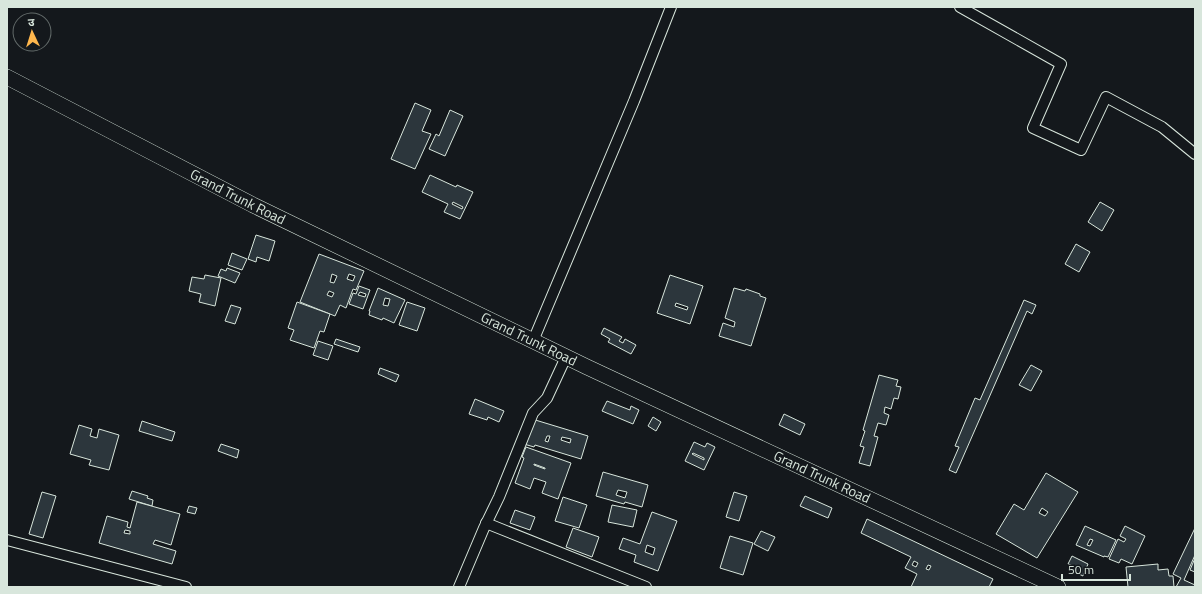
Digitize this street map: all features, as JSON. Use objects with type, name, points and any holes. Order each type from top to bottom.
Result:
[{"type":"highway","name":"Grand Trunk Road","points":[[7,77],[253,205],[533,341],[1058,587]]},
{"type":"street","points":[[533,341],[634,101],[671,7]]},
{"type":"street","points":[[960,7],[1061,64],[1033,128],[1081,150],[1106,97],[1162,127],[1195,154]]},
{"type":"street","points":[[459,587],[486,523],[502,491],[534,413],[547,398],[566,357]]},
{"type":"street","points":[[486,523],[633,584],[646,587]]},
{"type":"street","points":[[7,540],[186,587]]},
{"type":"building","points":[[415,103],[431,110],[422,131],[431,134],[415,169],[391,159]]},
{"type":"building","points":[[450,110],[463,116],[445,156],[429,149],[436,134],[439,136]]},
{"type":"building","points":[[430,175],[456,187],[457,185],[473,192],[460,219],[444,212],[448,204],[422,192]],"holes":[[[453,202],[463,207],[462,209],[452,204]]]},
{"type":"building","points":[[1100,202],[1114,210],[1102,231],[1088,222]]},
{"type":"building","points":[[256,235],[275,241],[269,261],[257,257],[256,262],[248,259]]},
{"type":"building","points":[[1076,244],[1090,252],[1079,272],[1065,264]]},
{"type":"building","points":[[232,253],[247,259],[242,270],[228,265]]},
{"type":"building","points":[[319,254],[364,271],[356,290],[353,289],[346,308],[340,305],[335,316],[300,302]],"holes":[[[332,274],[337,276],[334,283],[330,282]],[[349,274],[355,276],[353,281],[347,279]],[[329,291],[334,293],[332,297],[327,295]]]},
{"type":"building","points":[[227,268],[240,273],[235,283],[218,276],[221,269],[226,271]]},
{"type":"building","points":[[205,275],[221,278],[215,306],[199,302],[201,294],[189,291],[192,277],[204,279]]},
{"type":"building","points":[[670,275],[703,286],[690,324],[657,313]],"holes":[[[676,303],[688,307],[687,310],[675,306]]]},
{"type":"building","points":[[359,286],[370,290],[363,309],[349,304],[353,293],[356,294]],"holes":[[[360,292],[366,294],[365,297],[358,295]]]},
{"type":"building","points":[[378,288],[405,300],[394,323],[383,318],[382,320],[369,315],[369,311]],"holes":[[[385,298],[390,299],[388,306],[383,305]]]},
{"type":"building","points":[[734,288],[745,291],[746,289],[766,298],[751,346],[719,336],[723,323],[734,327],[735,322],[725,318]]},
{"type":"building","points":[[1024,300],[1036,305],[1032,314],[1027,311],[956,473],[949,470],[959,447],[955,446],[975,398],[980,400]]},
{"type":"building","points":[[297,302],[330,314],[324,332],[320,331],[314,348],[290,340],[294,330],[288,328]]},
{"type":"building","points":[[407,302],[425,308],[417,331],[399,325]]},
{"type":"building","points":[[231,305],[241,308],[235,324],[225,321]]},
{"type":"building","points":[[604,328],[622,337],[619,341],[623,343],[625,339],[636,345],[631,354],[608,342],[610,339],[601,334]]},
{"type":"building","points":[[336,339],[360,347],[358,352],[334,344]]},
{"type":"building","points":[[318,341],[333,346],[328,360],[313,355]]},
{"type":"building","points":[[1031,365],[1042,371],[1031,391],[1019,385]]},
{"type":"building","points":[[380,368],[399,375],[396,382],[378,374]]},
{"type":"building","points":[[879,375],[898,380],[896,386],[901,387],[898,399],[894,398],[891,409],[885,407],[884,413],[889,415],[886,425],[878,423],[874,436],[878,437],[870,466],[859,463],[864,447],[860,446],[865,431],[863,430]]},
{"type":"building","points":[[475,399],[504,411],[499,422],[488,417],[487,420],[469,414]]},
{"type":"building","points":[[607,401],[630,410],[631,406],[639,410],[633,424],[602,411]]},
{"type":"building","points":[[784,414],[805,424],[800,435],[779,425]]},
{"type":"building","points":[[653,417],[661,422],[656,431],[648,426]]},
{"type":"building","points":[[532,419],[588,436],[581,459],[535,445],[534,447],[524,444]],"holes":[[[547,436],[550,436],[548,442],[545,441]],[[562,437],[571,439],[570,443],[561,440]]]},
{"type":"building","points":[[142,421],[175,432],[172,441],[139,431]]},
{"type":"building","points":[[79,425],[92,429],[90,436],[97,438],[99,429],[119,435],[109,470],[89,465],[91,460],[70,454]]},
{"type":"building","points":[[694,442],[705,447],[707,443],[715,447],[704,470],[685,461]],"holes":[[[693,453],[704,458],[704,460],[692,454]]]},
{"type":"building","points":[[221,444],[239,450],[237,458],[218,451]]},
{"type":"building","points":[[526,447],[571,463],[558,499],[542,493],[546,482],[534,478],[530,489],[515,483],[524,458],[522,457]],"holes":[[[534,464],[545,468],[545,469]]]},
{"type":"building","points":[[603,472],[648,485],[642,507],[625,502],[624,504],[596,496]],"holes":[[[618,490],[627,492],[625,498],[616,495]]]},
{"type":"building","points":[[1046,473],[1078,492],[1037,558],[996,534],[1014,504],[1024,510]],"holes":[[[1042,508],[1048,512],[1045,516],[1039,513]]]},
{"type":"building","points":[[132,491],[148,496],[147,498],[153,500],[152,506],[129,499]]},
{"type":"building","points":[[42,492],[56,496],[43,538],[29,534]]},
{"type":"building","points":[[734,492],[747,496],[739,521],[726,517]]},
{"type":"building","points":[[805,496],[832,508],[828,518],[800,506]]},
{"type":"building","points":[[563,497],[587,505],[579,528],[555,521]]},
{"type":"building","points":[[137,502],[180,514],[171,545],[155,540],[153,544],[176,551],[172,564],[99,543],[107,516],[128,522],[127,527],[130,528]],"holes":[[[125,530],[130,531],[130,534],[124,533]]]},
{"type":"building","points":[[612,505],[637,510],[633,527],[608,522]]},
{"type":"building","points":[[189,506],[197,508],[195,514],[187,512]]},
{"type":"building","points":[[515,510],[535,517],[530,530],[510,523]]},
{"type":"building","points":[[652,512],[677,521],[658,571],[634,562],[636,555],[619,549],[623,538],[640,544]],"holes":[[[647,545],[655,548],[653,555],[645,552]]]},
{"type":"building","points":[[867,519],[993,579],[989,587],[911,587],[917,574],[905,568],[911,557],[861,533]],"holes":[[[914,561],[918,563],[916,567],[912,565]],[[928,565],[931,566],[929,570],[926,569]]]},
{"type":"building","points":[[1085,526],[1116,540],[1108,557],[1104,557],[1076,545]],"holes":[[[1090,539],[1093,540],[1090,546],[1087,545]]]},
{"type":"building","points":[[1125,526],[1145,536],[1132,564],[1121,559],[1119,563],[1109,559],[1118,539],[1124,542],[1126,539],[1120,536]]},
{"type":"building","points":[[573,528],[599,537],[592,557],[566,547]]},
{"type":"building","points":[[1195,528],[1195,555],[1184,580],[1195,585],[1195,587],[1176,587],[1181,578],[1173,574]]},
{"type":"building","points":[[761,531],[775,537],[768,551],[754,544]]},
{"type":"building","points":[[730,536],[753,543],[743,575],[720,568]]},
{"type":"building","points":[[1072,556],[1088,564],[1083,576],[1071,570],[1073,566],[1068,564]]},
{"type":"building","points":[[1195,558],[1195,572],[1190,570]]},
{"type":"building","points":[[1158,564],[1158,570],[1168,569],[1169,576],[1173,576],[1174,587],[1128,587],[1126,567]]}]
